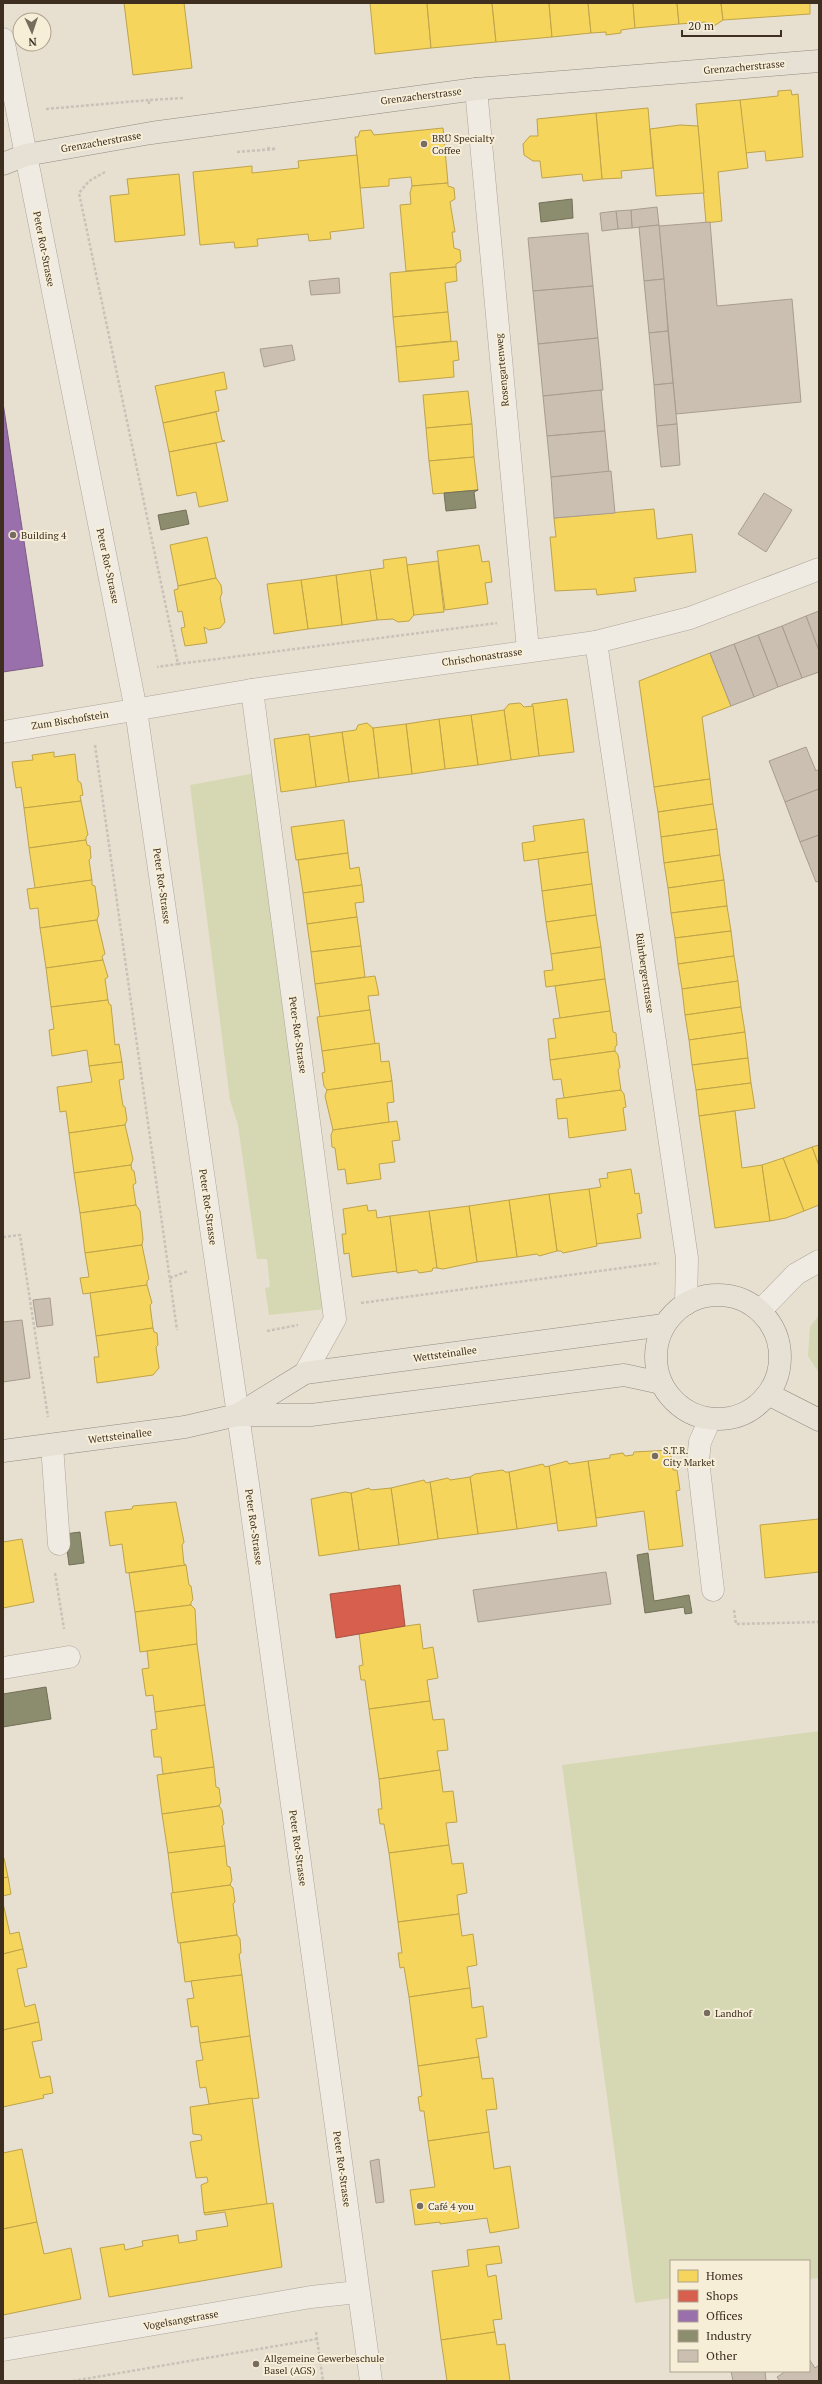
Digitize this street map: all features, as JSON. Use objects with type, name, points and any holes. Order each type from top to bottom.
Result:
[{"type":"main road","name":"Grenzacherstrasse","points":[[3,164],[26,155],[197,126],[476,89],[819,61]]},
{"type":"main road","name":"Grenzacherstrasse","points":[[3,150],[26,155]]},
{"type":"main road","points":[[723,1294],[743,1300],[760,1311],[777,1333],[781,1362],[777,1379],[768,1394],[755,1408],[732,1418],[710,1419],[693,1414],[668,1396],[661,1383],[657,1366],[657,1346],[664,1325],[674,1313],[686,1304],[703,1296],[723,1294]]},
{"type":"main road","name":"Wettsteinallee","points":[[237,1415],[305,1373],[664,1325]]},
{"type":"main road","name":"Wettsteinallee","points":[[3,1451],[185,1427],[237,1415],[311,1414],[624,1375],[661,1383]]},
{"type":"main road","points":[[768,1394],[819,1420]]},
{"type":"street","name":"Peter Rot-Strasse","points":[[3,39],[18,112],[36,214],[130,671],[237,1415],[371,2381]]},
{"type":"street","name":"Rosengartenweg","points":[[476,89],[528,650]]},
{"type":"street","name":"Chrischonastrasse","points":[[136,710],[252,690],[528,650],[596,642],[690,618],[819,569]]},
{"type":"street","name":"Rührbergerstrasse","points":[[596,642],[687,1258],[686,1304]]},
{"type":"street","name":"Peter-Rot-Strasse","points":[[252,690],[335,1319]]},
{"type":"street","name":"Zum Bischofstein","points":[[3,732],[136,710]]},
{"type":"street","points":[[760,1311],[796,1274],[819,1261]]},
{"type":"street","points":[[305,1373],[335,1319]]},
{"type":"street","points":[[710,1419],[700,1442],[698,1460],[713,1590]]},
{"type":"street","points":[[52,1445],[59,1544]]},
{"type":"street","points":[[3,1668],[69,1657]]},
{"type":"street","name":"Vogelsangstrasse","points":[[3,2350],[311,2297],[358,2292]]},
{"type":"path","points":[[18,112],[149,100]]},
{"type":"path","points":[[231,153],[276,149],[251,146]]},
{"type":"path","points":[[108,170],[89,181],[78,193],[178,664]]},
{"type":"path","points":[[130,671],[525,619]]},
{"type":"path","points":[[91,717],[177,1330]]},
{"type":"path","points":[[3,1237],[20,1235],[52,1445]]},
{"type":"path","points":[[267,1331],[335,1319],[349,1305],[660,1263]]},
{"type":"path","points":[[170,1278],[190,1270]]},
{"type":"path","points":[[59,1544],[54,1578],[69,1657]]},
{"type":"path","points":[[713,1590],[733,1600],[736,1624],[819,1622]]},
{"type":"path","points":[[316,2332],[323,2381]]},
{"type":"path","points":[[73,2381],[317,2339]]},
{"type":"green space","points":[[256,773],[326,1309],[269,1315],[265,1288],[270,1287],[267,1259],[257,1259],[238,1125],[230,1100],[190,785]]},
{"type":"green space","points":[[819,1315],[819,1373],[808,1356],[810,1327]]},
{"type":"green space","name":"Landhof","points":[[819,1731],[819,2278],[810,2279],[810,2260],[670,2260],[670,2298],[635,2303],[562,1765]]},
{"type":"building: Homes","points":[[124,3],[184,3],[192,68],[133,75]]},
{"type":"building: Homes","points":[[370,3],[427,3],[431,48],[375,54]]},
{"type":"building: Homes","points":[[427,3],[492,3],[496,42],[431,48]]},
{"type":"building: Homes","points":[[492,3],[549,3],[552,37],[496,42]]},
{"type":"building: Homes","points":[[549,3],[588,3],[591,33],[552,37]]},
{"type":"building: Homes","points":[[588,3],[633,3],[635,28],[621,30],[621,33],[606,35],[606,32],[591,33]]},
{"type":"building: Homes","points":[[633,3],[677,3],[679,24],[635,28]]},
{"type":"building: Homes","points":[[677,3],[721,3],[723,20],[714,26],[705,22],[679,24]]},
{"type":"building: Homes","points":[[721,3],[810,3],[810,14],[723,20]]},
{"type":"building: Homes","points":[[791,90],[792,95],[798,94],[803,157],[766,161],[765,151],[745,153],[740,100],[778,96],[778,91]]},
{"type":"building: Homes","points":[[740,100],[748,168],[718,172],[722,221],[706,223],[696,104]]},
{"type":"building: Homes","points":[[648,108],[653,168],[621,171],[622,178],[602,179],[596,113]]},
{"type":"building: Homes","points":[[596,113],[602,179],[583,181],[582,174],[542,178],[540,161],[533,161],[524,155],[523,144],[530,136],[538,136],[537,119]]},
{"type":"building: Homes","points":[[680,125],[698,126],[704,193],[656,196],[650,129]]},
{"type":"building: Homes","points":[[443,128],[448,183],[412,186],[411,177],[389,179],[389,186],[360,188],[355,137],[358,137],[360,131],[371,130],[374,135]]},
{"type":"building: Homes","points":[[357,155],[364,228],[330,232],[331,239],[309,241],[308,234],[257,239],[258,246],[235,248],[234,242],[200,245],[193,172],[252,166],[252,173],[299,168],[298,161]]},
{"type":"building: Homes","points":[[179,174],[185,235],[115,242],[110,196],[129,194],[127,179]]},
{"type":"building: Homes","points":[[448,183],[448,186],[454,188],[455,199],[450,202],[455,232],[452,232],[454,248],[460,250],[461,261],[456,264],[456,267],[406,271],[400,205],[411,204],[410,193],[412,186]]},
{"type":"building: Homes","points":[[456,267],[457,281],[445,283],[448,312],[393,317],[390,273]]},
{"type":"building: Homes","points":[[448,312],[451,341],[396,347],[393,317]]},
{"type":"building: Homes","points":[[457,341],[459,360],[453,361],[454,377],[399,382],[396,347]]},
{"type":"building: Homes","points":[[224,372],[227,389],[215,391],[219,411],[163,423],[155,386]]},
{"type":"building: Homes","points":[[468,391],[472,424],[426,428],[423,395]]},
{"type":"building: Homes","points":[[216,412],[222,440],[225,441],[169,452],[163,423]]},
{"type":"building: Homes","points":[[472,424],[474,457],[429,461],[426,428]]},
{"type":"building: Homes","points":[[216,443],[228,501],[199,507],[196,492],[177,496],[169,452]]},
{"type":"building: Homes","points":[[474,457],[478,490],[433,494],[429,461]]},
{"type":"building: Homes","points":[[654,509],[657,539],[692,534],[696,572],[634,578],[636,591],[597,595],[596,589],[555,591],[550,537],[556,537],[554,518]]},
{"type":"building: Homes","points":[[207,537],[216,578],[178,586],[170,545]]},
{"type":"building: Homes","points":[[479,545],[482,562],[489,561],[492,582],[485,583],[488,604],[445,610],[437,551]]},
{"type":"building: Homes","points":[[406,557],[414,615],[409,621],[398,622],[393,619],[377,620],[370,570],[384,568],[383,560]]},
{"type":"building: Homes","points":[[438,561],[444,612],[414,615],[407,565]]},
{"type":"building: Homes","points":[[370,570],[377,620],[342,625],[336,575]]},
{"type":"building: Homes","points":[[336,575],[342,625],[308,629],[301,580]]},
{"type":"building: Homes","points":[[216,578],[221,585],[222,593],[220,598],[225,622],[220,628],[209,630],[204,627],[207,643],[185,646],[181,628],[185,627],[182,611],[178,612],[174,590],[178,589],[178,586]]},
{"type":"building: Homes","points":[[301,580],[308,629],[274,634],[267,584]]},
{"type":"building: Homes","points":[[710,653],[731,706],[702,717],[710,779],[654,787],[639,681]]},
{"type":"building: Homes","points":[[567,699],[574,752],[539,756],[532,704]]},
{"type":"building: Homes","points":[[520,703],[524,707],[533,706],[539,756],[511,760],[504,710],[509,704]]},
{"type":"building: Homes","points":[[504,710],[511,760],[478,765],[471,715]]},
{"type":"building: Homes","points":[[471,715],[478,765],[445,769],[439,719]]},
{"type":"building: Homes","points":[[439,719],[445,769],[412,774],[406,724]]},
{"type":"building: Homes","points":[[367,723],[373,728],[379,778],[349,782],[342,732],[356,730],[358,725]]},
{"type":"building: Homes","points":[[406,724],[412,774],[379,778],[373,728]]},
{"type":"building: Homes","points":[[342,732],[349,782],[316,787],[309,737]]},
{"type":"building: Homes","points":[[309,734],[316,787],[281,792],[274,739]]},
{"type":"building: Homes","points":[[54,752],[54,757],[75,754],[78,781],[81,783],[83,795],[80,796],[81,801],[24,808],[21,787],[16,788],[12,762],[33,760],[32,755]]},
{"type":"building: Homes","points":[[710,779],[713,804],[658,812],[654,787]]},
{"type":"building: Homes","points":[[81,801],[88,835],[86,840],[29,848],[24,808]]},
{"type":"building: Homes","points":[[713,804],[717,829],[661,837],[658,812]]},
{"type":"building: Homes","points":[[584,819],[588,852],[524,861],[522,843],[535,841],[533,826]]},
{"type":"building: Homes","points":[[344,820],[348,853],[296,860],[291,827]]},
{"type":"building: Homes","points":[[717,829],[720,855],[664,863],[661,837]]},
{"type":"building: Homes","points":[[86,840],[87,845],[90,846],[91,858],[89,860],[92,880],[35,888],[29,848]]},
{"type":"building: Homes","points":[[588,852],[592,884],[542,891],[538,859]]},
{"type":"building: Homes","points":[[348,853],[350,869],[359,867],[362,885],[303,893],[298,860]]},
{"type":"building: Homes","points":[[720,855],[724,880],[668,888],[664,863]]},
{"type":"building: Homes","points":[[92,880],[92,885],[95,886],[99,914],[97,920],[40,928],[38,908],[30,909],[27,889]]},
{"type":"building: Homes","points":[[724,880],[727,906],[671,913],[668,888]]},
{"type":"building: Homes","points":[[592,884],[596,915],[546,922],[542,891]]},
{"type":"building: Homes","points":[[362,885],[364,902],[355,903],[357,917],[307,924],[303,893]]},
{"type":"building: Homes","points":[[727,906],[731,931],[675,938],[671,913]]},
{"type":"building: Homes","points":[[596,915],[601,947],[551,954],[546,922]]},
{"type":"building: Homes","points":[[357,917],[361,946],[311,952],[307,924]]},
{"type":"building: Homes","points":[[97,920],[105,954],[102,956],[103,960],[46,968],[40,928]]},
{"type":"building: Homes","points":[[731,931],[734,956],[678,964],[675,938]]},
{"type":"building: Homes","points":[[361,946],[365,977],[315,984],[311,952]]},
{"type":"building: Homes","points":[[601,947],[605,979],[546,987],[544,971],[553,970],[551,954]]},
{"type":"building: Homes","points":[[734,956],[738,981],[682,989],[678,964]]},
{"type":"building: Homes","points":[[103,960],[108,977],[105,979],[108,1000],[51,1007],[46,968]]},
{"type":"building: Homes","points":[[375,976],[379,995],[368,996],[370,1010],[320,1017],[315,984]]},
{"type":"building: Homes","points":[[605,979],[610,1011],[560,1018],[555,986]]},
{"type":"building: Homes","points":[[738,981],[741,1007],[685,1015],[682,989]]},
{"type":"building: Homes","points":[[108,1000],[109,1004],[111,1005],[115,1045],[119,1044],[122,1062],[89,1066],[87,1050],[52,1056],[49,1030],[54,1029],[51,1007]]},
{"type":"building: Homes","points":[[741,1007],[745,1032],[689,1040],[685,1015]]},
{"type":"building: Homes","points":[[370,1010],[375,1044],[322,1051],[317,1017]]},
{"type":"building: Homes","points":[[610,1011],[613,1032],[616,1033],[617,1045],[615,1047],[615,1051],[550,1060],[548,1039],[556,1038],[553,1019]]},
{"type":"building: Homes","points":[[745,1032],[748,1058],[692,1065],[689,1040]]},
{"type":"building: Homes","points":[[379,1043],[381,1062],[389,1061],[392,1081],[327,1090],[324,1086],[322,1073],[325,1072],[322,1051]]},
{"type":"building: Homes","points":[[615,1051],[618,1055],[620,1067],[618,1070],[621,1090],[564,1098],[561,1079],[553,1080],[550,1060]]},
{"type":"building: Homes","points":[[748,1058],[751,1083],[696,1090],[692,1065]]},
{"type":"building: Homes","points":[[122,1062],[124,1079],[119,1080],[127,1120],[125,1125],[69,1133],[66,1111],[60,1112],[57,1087],[92,1082],[89,1066]]},
{"type":"building: Homes","points":[[392,1081],[394,1102],[387,1103],[389,1122],[333,1130],[325,1096],[327,1090]]},
{"type":"building: Homes","points":[[751,1083],[755,1108],[699,1116],[696,1090]]},
{"type":"building: Homes","points":[[621,1090],[624,1094],[626,1107],[623,1108],[626,1130],[569,1138],[567,1118],[558,1119],[556,1099]]},
{"type":"building: Homes","points":[[735,1111],[742,1168],[762,1165],[770,1221],[715,1228],[699,1116]]},
{"type":"building: Homes","points":[[397,1121],[400,1140],[392,1141],[395,1162],[379,1164],[381,1179],[347,1184],[345,1169],[338,1170],[335,1148],[332,1147],[331,1135],[333,1130]]},
{"type":"building: Homes","points":[[125,1125],[133,1159],[131,1165],[74,1173],[69,1133]]},
{"type":"building: Homes","points":[[819,1145],[819,1166],[812,1147]]},
{"type":"building: Homes","points":[[812,1147],[819,1166],[819,1205],[804,1211],[783,1158]]},
{"type":"building: Homes","points":[[783,1158],[804,1211],[786,1218],[770,1221],[762,1165]]},
{"type":"building: Homes","points":[[131,1165],[132,1170],[134,1171],[136,1183],[133,1185],[136,1205],[80,1213],[74,1173]]},
{"type":"building: Homes","points":[[631,1169],[635,1194],[639,1193],[642,1213],[637,1214],[641,1238],[596,1244],[589,1189],[601,1187],[599,1179],[608,1178],[607,1173]]},
{"type":"building: Homes","points":[[589,1189],[597,1246],[563,1253],[561,1251],[557,1251],[549,1194]]},
{"type":"building: Homes","points":[[549,1194],[557,1251],[539,1256],[537,1254],[517,1257],[509,1200]]},
{"type":"building: Homes","points":[[509,1200],[517,1257],[477,1262],[469,1206]]},
{"type":"building: Homes","points":[[136,1205],[140,1211],[143,1239],[142,1245],[85,1253],[80,1213]]},
{"type":"building: Homes","points":[[367,1205],[368,1211],[376,1210],[377,1218],[390,1216],[397,1271],[352,1277],[349,1253],[344,1254],[342,1234],[346,1234],[343,1209]]},
{"type":"building: Homes","points":[[469,1206],[477,1262],[443,1269],[437,1268],[429,1211]]},
{"type":"building: Homes","points":[[429,1211],[437,1268],[433,1268],[432,1271],[419,1273],[417,1270],[397,1273],[390,1216]]},
{"type":"building: Homes","points":[[142,1245],[149,1279],[147,1281],[147,1285],[83,1294],[80,1278],[89,1277],[85,1253]]},
{"type":"building: Homes","points":[[147,1285],[152,1303],[150,1305],[153,1328],[96,1336],[90,1293]]},
{"type":"building: Homes","points":[[153,1328],[154,1332],[157,1333],[158,1345],[156,1347],[159,1368],[153,1375],[97,1383],[94,1357],[99,1357],[96,1336]]},
{"type":"building: Homes","points":[[670,1450],[673,1470],[677,1470],[680,1490],[676,1491],[683,1546],[649,1550],[644,1511],[596,1518],[588,1461],[610,1458],[610,1455],[623,1453],[625,1456],[633,1455],[634,1452]]},
{"type":"building: Homes","points":[[567,1461],[569,1464],[588,1461],[597,1526],[558,1531],[549,1466]]},
{"type":"building: Homes","points":[[543,1464],[545,1467],[549,1466],[557,1523],[517,1529],[509,1472]]},
{"type":"building: Homes","points":[[503,1470],[505,1472],[509,1472],[517,1529],[478,1534],[470,1477],[475,1474]]},
{"type":"building: Homes","points":[[470,1477],[478,1534],[438,1539],[430,1482],[448,1478],[450,1480]]},
{"type":"building: Homes","points":[[424,1480],[426,1483],[430,1482],[438,1539],[399,1545],[391,1488]]},
{"type":"building: Homes","points":[[369,1488],[371,1490],[391,1488],[399,1545],[359,1550],[351,1493]]},
{"type":"building: Homes","points":[[345,1492],[351,1493],[359,1550],[319,1556],[311,1499]]},
{"type":"building: Homes","points":[[176,1502],[184,1542],[182,1545],[184,1564],[186,1565],[126,1573],[122,1544],[110,1546],[105,1512],[132,1509],[133,1506]]},
{"type":"building: Homes","points":[[819,1519],[819,1572],[765,1578],[760,1525]]},
{"type":"building: Homes","points":[[22,1539],[34,1602],[3,1608],[3,1542]]},
{"type":"building: Homes","points":[[186,1565],[193,1600],[191,1605],[135,1612],[129,1573]]},
{"type":"building: Homes","points":[[191,1605],[195,1609],[197,1644],[140,1652],[135,1612]]},
{"type":"building: Homes","points":[[420,1624],[423,1649],[433,1647],[438,1678],[427,1680],[430,1701],[369,1709],[365,1680],[361,1680],[359,1666],[363,1665],[359,1633]]},
{"type":"building: Homes","points":[[197,1644],[205,1705],[155,1712],[153,1695],[146,1696],[142,1669],[149,1668],[147,1651]]},
{"type":"building: Homes","points":[[430,1701],[433,1720],[444,1719],[448,1750],[437,1751],[440,1770],[379,1779],[369,1709]]},
{"type":"building: Homes","points":[[205,1705],[214,1767],[163,1774],[161,1757],[154,1757],[151,1730],[157,1729],[155,1712]]},
{"type":"building: Homes","points":[[214,1767],[216,1787],[219,1788],[221,1802],[219,1806],[162,1814],[157,1775]]},
{"type":"building: Homes","points":[[440,1770],[443,1792],[453,1791],[457,1822],[446,1823],[449,1845],[389,1853],[384,1824],[380,1824],[378,1809],[382,1809],[379,1779]]},
{"type":"building: Homes","points":[[219,1806],[222,1810],[224,1824],[222,1826],[225,1846],[168,1853],[162,1814]]},
{"type":"building: Homes","points":[[449,1845],[452,1864],[463,1863],[467,1893],[457,1895],[459,1914],[398,1922],[389,1853]]},
{"type":"building: Homes","points":[[225,1846],[227,1866],[230,1867],[232,1880],[230,1885],[173,1893],[168,1853]]},
{"type":"building: Homes","points":[[4,1858],[8,1877],[3,1878],[3,1859]]},
{"type":"building: Homes","points":[[8,1877],[11,1894],[3,1896],[3,1878]]},
{"type":"building: Homes","points":[[230,1885],[233,1888],[235,1902],[233,1904],[237,1935],[178,1943],[171,1893]]},
{"type":"building: Homes","points":[[3,1903],[10,1934],[19,1932],[23,1949],[3,1954]]},
{"type":"building: Homes","points":[[459,1914],[462,1936],[473,1934],[477,1965],[467,1967],[470,1988],[409,1997],[404,1967],[400,1968],[398,1953],[402,1953],[398,1922]]},
{"type":"building: Homes","points":[[237,1935],[240,1939],[241,1953],[239,1954],[242,1975],[185,1982],[180,1943]]},
{"type":"building: Homes","points":[[23,1949],[27,1967],[17,1969],[25,2007],[35,2004],[39,2022],[3,2030],[3,1954]]},
{"type":"building: Homes","points":[[242,1975],[250,2036],[200,2043],[198,2026],[191,2027],[187,1999],[194,1998],[191,1981]]},
{"type":"building: Homes","points":[[470,1988],[472,2008],[483,2006],[487,2037],[476,2039],[479,2057],[418,2066],[409,1997]]},
{"type":"building: Homes","points":[[39,2022],[42,2040],[32,2042],[40,2078],[50,2076],[53,2093],[43,2095],[44,2098],[3,2107],[3,2030]]},
{"type":"building: Homes","points":[[250,2036],[259,2098],[209,2104],[206,2087],[200,2088],[196,2061],[203,2060],[200,2043]]},
{"type":"building: Homes","points":[[479,2057],[482,2079],[493,2078],[497,2109],[486,2110],[489,2132],[428,2141],[424,2111],[420,2111],[418,2097],[422,2096],[418,2066]]},
{"type":"building: Homes","points":[[252,2098],[267,2204],[204,2213],[201,2185],[208,2182],[207,2177],[196,2178],[190,2142],[202,2140],[201,2135],[193,2134],[190,2107]]},
{"type":"building: Homes","points":[[489,2132],[494,2169],[510,2166],[519,2228],[490,2233],[487,2218],[440,2224],[440,2222],[415,2225],[410,2190],[435,2187],[428,2141]]},
{"type":"building: Homes","points":[[22,2149],[37,2222],[3,2229],[3,2153]]},
{"type":"building: Homes","points":[[273,2203],[282,2267],[109,2297],[100,2248],[124,2244],[125,2250],[143,2246],[142,2241],[178,2235],[179,2243],[197,2240],[196,2231],[228,2226],[225,2212],[205,2215],[204,2213]]},
{"type":"building: Homes","points":[[37,2222],[44,2254],[71,2248],[81,2299],[3,2315],[3,2229]]},
{"type":"building: Homes","points":[[499,2246],[502,2263],[486,2265],[488,2277],[496,2275],[502,2319],[493,2320],[495,2332],[441,2340],[432,2271],[469,2266],[467,2250]]},
{"type":"building: Homes","points":[[495,2332],[497,2345],[505,2344],[510,2381],[447,2381],[441,2340]]},
{"type":"building: Shops","points":[[400,1585],[405,1626],[336,1638],[330,1594]]},
{"type":"building: Offices","name":"Building 4","points":[[3,403],[43,666],[3,672]]},
{"type":"building: Industry","points":[[572,199],[573,218],[541,222],[539,203]]},
{"type":"building: Industry","points":[[478,490],[474,492],[476,508],[446,511],[444,493]]},
{"type":"building: Industry","points":[[186,510],[189,524],[161,530],[158,515]]},
{"type":"building: Industry","points":[[80,1532],[84,1563],[69,1565],[65,1534]]},
{"type":"building: Industry","points":[[648,1553],[654,1601],[689,1595],[692,1613],[685,1614],[684,1607],[645,1613],[637,1555]]},
{"type":"building: Industry","points":[[46,1687],[51,1719],[3,1727],[3,1694]]},
{"type":"building: Other","points":[[657,207],[659,225],[632,228],[631,210]]},
{"type":"building: Other","points":[[631,210],[632,228],[618,229],[616,211]]},
{"type":"building: Other","points":[[616,211],[618,229],[602,231],[600,213]]},
{"type":"building: Other","points":[[710,222],[717,306],[792,299],[801,402],[676,414],[659,226]]},
{"type":"building: Other","points":[[659,225],[664,279],[644,281],[639,227]]},
{"type":"building: Other","points":[[588,233],[593,286],[533,291],[528,238]]},
{"type":"building: Other","points":[[339,278],[340,293],[311,295],[309,281]]},
{"type":"building: Other","points":[[664,279],[668,331],[649,333],[644,281]]},
{"type":"building: Other","points":[[593,286],[598,338],[538,344],[533,291]]},
{"type":"building: Other","points":[[668,331],[673,383],[654,385],[649,333]]},
{"type":"building: Other","points":[[598,338],[603,390],[543,396],[538,344]]},
{"type":"building: Other","points":[[292,345],[295,360],[264,367],[260,349]]},
{"type":"building: Other","points":[[673,383],[677,424],[657,426],[654,385]]},
{"type":"building: Other","points":[[601,390],[605,431],[547,436],[543,396]]},
{"type":"building: Other","points":[[677,424],[680,465],[661,467],[657,426]]},
{"type":"building: Other","points":[[605,431],[609,472],[551,477],[547,436]]},
{"type":"building: Other","points":[[611,471],[615,513],[554,518],[551,477]]},
{"type":"building: Other","points":[[764,493],[792,510],[766,552],[738,534]]},
{"type":"building: Other","points":[[819,611],[819,651],[806,616]]},
{"type":"building: Other","points":[[806,616],[819,651],[819,672],[802,678],[782,626]]},
{"type":"building: Other","points":[[782,626],[802,678],[778,687],[758,635]]},
{"type":"building: Other","points":[[758,635],[778,687],[754,697],[734,644]]},
{"type":"building: Other","points":[[734,644],[754,697],[731,706],[710,653]]},
{"type":"building: Other","points":[[806,747],[816,771],[819,769],[819,789],[785,802],[769,761]]},
{"type":"building: Other","points":[[819,789],[819,835],[800,842],[785,802]]},
{"type":"building: Other","points":[[819,835],[819,881],[816,882],[800,842]]},
{"type":"building: Other","points":[[50,1298],[53,1325],[37,1327],[33,1300]]},
{"type":"building: Other","points":[[22,1320],[30,1378],[3,1382],[3,1322]]},
{"type":"building: Other","points":[[606,1572],[611,1604],[478,1622],[473,1590]]},
{"type":"building: Other","points":[[379,2159],[384,2202],[376,2203],[370,2161]]},
{"type":"building: Other","points":[[810,2360],[815,2368],[819,2365],[819,2381],[780,2381],[777,2377],[784,2372],[810,2372]]},
{"type":"building: Other","points":[[731,2372],[765,2372],[766,2381],[733,2381]]},
{"type":"place","name":"BRÜ Specialty Coffee","points":[[424,144]]},
{"type":"place","name":"Building 4","points":[[13,535]]},
{"type":"place","name":"S.T.R. City Market","points":[[655,1456]]},
{"type":"place","name":"Landhof","points":[[707,2013]]},
{"type":"place","name":"Café 4 you","points":[[420,2206]]},
{"type":"place","name":"Allgemeine Gewerbeschule Basel (AGS)","points":[[256,2364]]}]
